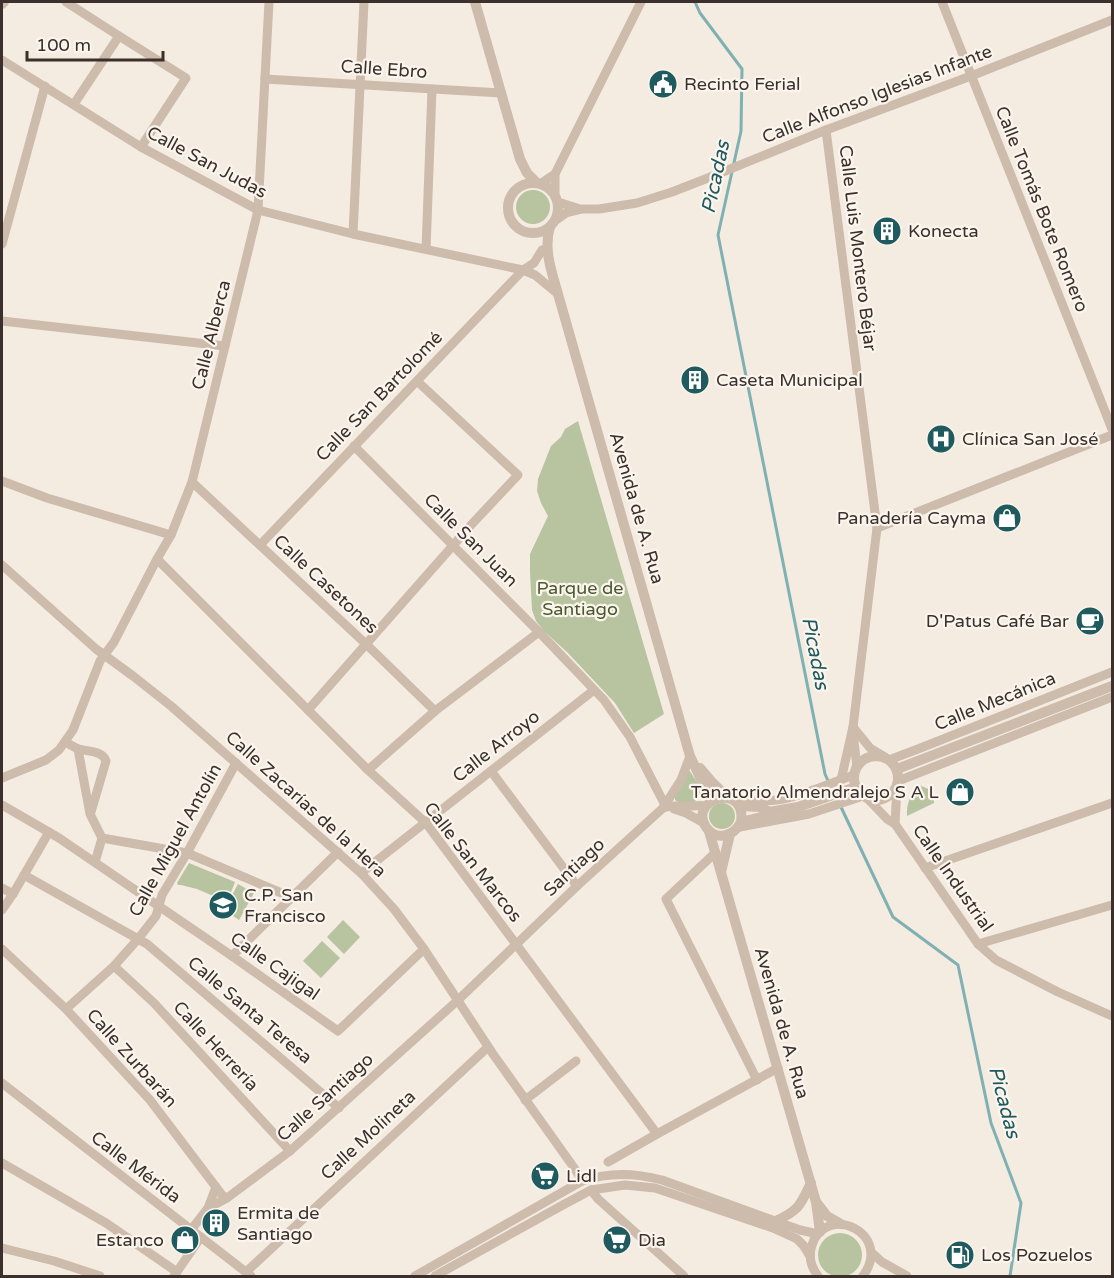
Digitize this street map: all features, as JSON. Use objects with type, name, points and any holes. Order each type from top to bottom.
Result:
[{"type":"street","points":[[66,2],[186,78],[141,147]]},
{"type":"street","name":"Calle Alberca","points":[[65,742],[73,730],[100,661],[114,642],[171,535],[192,482],[258,210],[269,2]]},
{"type":"street","points":[[353,234],[364,2]]},
{"type":"street","points":[[475,2],[520,159],[526,173],[538,183],[549,188],[557,198]]},
{"type":"street","points":[[520,159],[520,175],[517,188],[508,206],[509,215],[514,224],[522,230],[531,233],[541,232],[553,224],[559,210],[555,174],[641,2]]},
{"type":"street","name":"Calle Tomás Bote Romero","points":[[942,2],[1113,429]]},
{"type":"street","name":"Calle Alfonso Iglesias Infante","points":[[553,224],[566,213],[637,203],[713,176],[826,130],[1113,21]]},
{"type":"street","points":[[74,104],[119,36]]},
{"type":"street","name":"Calle San Judas","points":[[2,60],[141,147],[258,210],[353,234],[523,270],[535,274],[558,294]]},
{"type":"street","name":"Calle Ebro","points":[[265,78],[501,93]]},
{"type":"street","points":[[2,244],[45,86]]},
{"type":"street","points":[[426,249],[432,89]]},
{"type":"street","name":"Calle Luis Montero Béjar","points":[[826,130],[877,528],[853,727],[836,792]]},
{"type":"street","points":[[517,188],[526,183],[538,183],[555,174]]},
{"type":"street","name":"Calle Alfonso Iglesias Infante","points":[[557,198],[582,209]]},
{"type":"street","name":"Avenida de A. Rua","points":[[553,224],[546,238],[551,270],[690,756],[709,804]]},
{"type":"street","name":"Avenida de A. Rua","points":[[531,233],[537,239],[551,270]]},
{"type":"street","points":[[523,270],[534,263],[542,250]]},
{"type":"street","name":"Calle San Bartolomé","points":[[260,545],[523,270]]},
{"type":"street","points":[[535,274],[551,270]]},
{"type":"street","points":[[2,321],[225,346]]},
{"type":"street","points":[[308,710],[453,545],[518,475],[417,381]]},
{"type":"street","points":[[877,528],[1113,435]]},
{"type":"street","name":"Calle San Juan","points":[[354,446],[604,700],[630,737],[664,807]]},
{"type":"street","points":[[2,481],[47,498],[171,535]]},
{"type":"street","name":"Calle Casetones","points":[[192,482],[435,711]]},
{"type":"street","name":"Calle San Marcos","points":[[157,559],[368,770],[426,823],[657,1134]]},
{"type":"street","name":"Calle Zacarías de la Hera","points":[[2,565],[96,649],[171,706],[361,873],[394,909],[424,949],[488,1047],[582,1181]]},
{"type":"street","points":[[368,770],[435,711],[539,632]]},
{"type":"street","name":"Calle Mecánica","points":[[887,758],[918,750],[1113,672]]},
{"type":"street","points":[[897,779],[1113,686]]},
{"type":"street","name":"Calle Arroyo","points":[[361,873],[594,690]]},
{"type":"street","points":[[897,779],[1113,697]]},
{"type":"street","points":[[734,802],[765,801],[836,792],[875,800],[888,797],[893,792],[897,779],[887,758],[870,748],[853,727]]},
{"type":"street","name":"Calle Luis Montero Béjar","points":[[853,727],[856,776]]},
{"type":"street","points":[[2,778],[46,759],[59,750],[65,742],[78,749],[102,754],[106,761],[90,814]]},
{"type":"street","points":[[78,749],[90,814],[102,838],[95,862]]},
{"type":"street","name":"Avenida de A. Rua","points":[[690,756],[711,781],[734,802]]},
{"type":"street","name":"Santiago","points":[[457,1001],[664,807],[681,780],[690,756]]},
{"type":"street","points":[[736,828],[799,816],[856,776],[864,759],[879,756],[887,758]]},
{"type":"street","name":"Calle Miguel Antolín","points":[[66,1009],[114,966],[156,916],[162,895],[236,763]]},
{"type":"street","points":[[491,771],[578,886]]},
{"type":"street","points":[[856,776],[866,797]]},
{"type":"street","name":"Calle Industrial","points":[[895,824],[897,779]]},
{"type":"street","points":[[664,807],[686,813],[719,836],[769,812],[798,807],[836,792]]},
{"type":"street","name":"Calle Industrial","points":[[866,797],[895,824],[978,944],[996,960],[1058,992],[1113,1016]]},
{"type":"street","points":[[707,827],[703,817],[709,804],[716,798],[761,807],[769,812]]},
{"type":"street","points":[[734,802],[741,817],[736,828]]},
{"type":"street","points":[[925,868],[1113,803]]},
{"type":"street","points":[[664,807],[709,804]]},
{"type":"street","name":"Calle Cajigal","points":[[2,805],[95,862],[338,1031],[424,949]]},
{"type":"street","name":"Avenida de A. Rua","points":[[707,827],[811,1183],[816,1202],[819,1233]]},
{"type":"street","name":"Avenida de A. Rua","points":[[721,872],[736,828]]},
{"type":"street","points":[[2,910],[49,832]]},
{"type":"street","points":[[102,838],[187,853],[291,897]]},
{"type":"street","points":[[232,956],[338,852]]},
{"type":"street","points":[[715,853],[666,899],[757,1080]]},
{"type":"street","name":"Calle Santa Teresa","points":[[24,875],[147,944],[339,1108]]},
{"type":"street","points":[[2,888],[13,894]]},
{"type":"street","points":[[978,944],[1113,905]]},
{"type":"street","name":"Calle Zurbarán","points":[[2,949],[66,1009],[150,1100],[222,1195],[227,1198]]},
{"type":"street","name":"Calle Herrería","points":[[114,966],[154,1003],[290,1151]]},
{"type":"street","name":"Calle Santiago","points":[[208,1208],[227,1198],[290,1151],[457,1001]]},
{"type":"street","name":"Calle Molineta","points":[[249,1274],[488,1047]]},
{"type":"street","points":[[525,1100],[576,1061]]},
{"type":"street","points":[[608,1162],[778,1068]]},
{"type":"street","name":"Calle Mérida","points":[[2,1083],[249,1274]]},
{"type":"street","points":[[2,1163],[106,1223],[175,1274],[201,1237]]},
{"type":"street","points":[[415,1276],[582,1181],[619,1174],[640,1175],[662,1180],[800,1230],[819,1233]]},
{"type":"street","points":[[776,1221],[794,1211],[802,1203],[811,1183]]},
{"type":"street","points":[[435,1276],[591,1190],[625,1185],[655,1188],[773,1228],[797,1239],[810,1256]]},
{"type":"street","name":"Calle Santiago","points":[[191,1230],[208,1208],[216,1187]]},
{"type":"street","points":[[591,1190],[598,1199],[684,1276]]},
{"type":"street","points":[[816,1202],[827,1216],[858,1230],[865,1236],[869,1243],[871,1261],[863,1276]]},
{"type":"street","points":[[818,1276],[811,1264],[810,1256],[814,1240],[819,1233],[833,1225],[841,1224]]},
{"type":"street","points":[[2,1248],[100,1276]]},
{"type":"street","points":[[871,1252],[882,1262],[907,1276]]},
{"type":"green space","points":[[533,190],[545,195],[550,207],[545,219],[533,224],[521,219],[516,207],[521,195]]},
{"type":"green space","name":"Parque de Santiago","points":[[578,421],[664,714],[634,733],[615,703],[544,631],[536,621],[532,610],[530,554],[548,516],[537,491],[538,479],[551,446],[561,437],[565,429]]},
{"type":"green space","points":[[689,770],[699,785],[701,796],[694,802],[678,802],[675,796]]},
{"type":"green space","points":[[919,785],[933,791],[934,803],[907,816],[910,799]]},
{"type":"green space","points":[[722,803],[731,807],[735,816],[731,825],[722,829],[713,825],[709,816],[713,807]]},
{"type":"green space","points":[[189,863],[235,882],[227,902],[197,889],[178,885]]},
{"type":"green space","points":[[238,884],[254,893],[239,920],[224,910]]},
{"type":"green space","points":[[343,920],[360,937],[344,954],[327,937]]},
{"type":"green space","points":[[322,941],[340,958],[321,978],[303,961]]},
{"type":"green space","points":[[840,1233],[856,1239],[862,1255],[856,1271],[840,1277],[824,1271],[818,1255],[824,1239]]},
{"type":"waterway","name":"Picadas","points":[[695,2],[700,13],[742,69],[741,131],[718,235],[825,774],[829,783]]},
{"type":"waterway","name":"Picadas","points":[[840,805],[893,917],[958,965],[991,1123],[1021,1203],[1010,1276]]},
{"type":"place","name":"Recinto Ferial","points":[[663,84]]},
{"type":"place","name":"Konecta","points":[[887,231]]},
{"type":"place","name":"Caseta Municipal","points":[[695,380]]},
{"type":"place","name":"Clínica San José","points":[[941,439]]},
{"type":"place","name":"Panadería Cayma","points":[[1007,518]]},
{"type":"place","name":"D'Patus Café Bar","points":[[1090,621]]},
{"type":"place","name":"Tanatorio Almendralejo S A L","points":[[960,792]]},
{"type":"place","name":"C.P. San Francisco","points":[[223,905]]},
{"type":"place","name":"Lidl","points":[[545,1176]]},
{"type":"place","name":"Ermita de Santiago","points":[[216,1223]]},
{"type":"place","name":"Estanco","points":[[185,1240]]},
{"type":"place","name":"Dia","points":[[617,1240]]},
{"type":"place","name":"Los Pozuelos","points":[[960,1255]]}]
